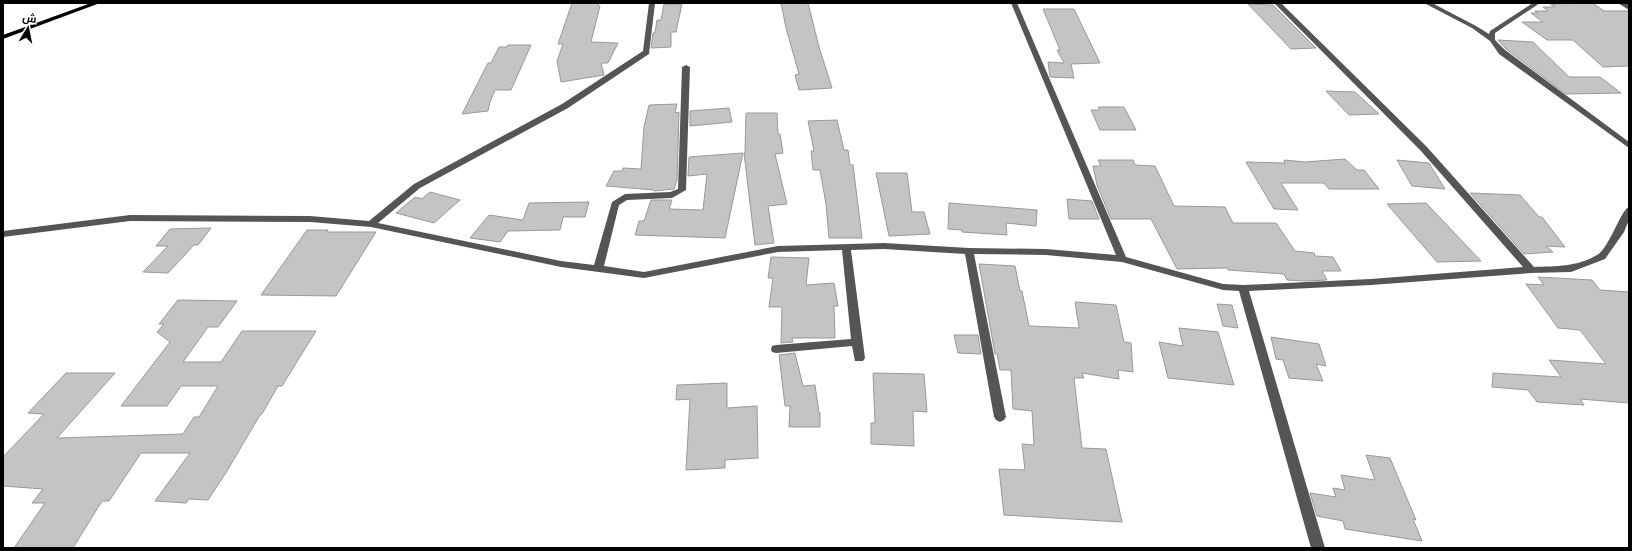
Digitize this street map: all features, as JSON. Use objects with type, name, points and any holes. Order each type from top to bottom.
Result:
[{"type":"main road","points":[[3,37],[97,3]]},
{"type":"street","points":[[371,224],[416,186],[565,106],[646,52],[652,3]]},
{"type":"street","points":[[1014,3],[1122,259]]},
{"type":"street","points":[[1277,3],[1424,149],[1531,270]]},
{"type":"street","points":[[1427,3],[1474,27],[1492,40],[1502,52],[1629,146]]},
{"type":"street","points":[[1621,3],[1629,8]]},
{"type":"street","points":[[1492,40],[1492,32],[1532,4]]},
{"type":"street","points":[[598,269],[614,204],[625,197],[672,196],[682,190],[686,67]]},
{"type":"street","points":[[3,234],[130,218],[310,219],[371,224],[561,264],[644,275],[778,249],[884,246],[969,251],[1046,252],[1122,259],[1223,287],[1243,288],[1355,283],[1531,270],[1571,269],[1602,257],[1619,232],[1629,210]]},
{"type":"street","points":[[846,247],[859,358]]},
{"type":"street","points":[[969,251],[1000,417]]},
{"type":"street","points":[[1243,288],[1318,548]]},
{"type":"street","points":[[776,349],[857,342]]},
{"type":"building","points":[[572,3],[599,3],[598,6],[600,6],[591,42],[618,43],[608,63],[601,63],[604,75],[561,82],[557,61],[563,44],[558,44]]},
{"type":"building","points":[[781,3],[808,3],[819,47],[832,88],[799,90],[795,75],[799,74],[786,28]]},
{"type":"building","points":[[1592,3],[1604,11],[1629,11],[1629,66],[1603,67],[1573,40],[1547,40],[1522,22],[1543,22],[1531,13],[1538,13],[1535,11],[1548,11],[1543,7],[1555,7],[1550,4]]},
{"type":"building","points":[[664,4],[682,4],[676,32],[671,32],[671,47],[651,48],[653,33],[655,33],[657,20],[661,20]]},
{"type":"building","points":[[1248,4],[1273,5],[1316,48],[1291,49]]},
{"type":"building","points":[[1043,9],[1074,9],[1100,63],[1071,64],[1074,78],[1050,77],[1048,62],[1064,63],[1057,50],[1060,50]]},
{"type":"building","points":[[1498,40],[1533,42],[1569,77],[1600,77],[1621,93],[1566,94],[1506,49]]},
{"type":"building","points":[[508,45],[531,45],[511,90],[495,90],[488,111],[462,114],[488,63],[491,63],[499,47],[507,47]]},
{"type":"building","points":[[1326,91],[1355,92],[1379,114],[1349,115]]},
{"type":"building","points":[[677,104],[675,113],[679,112],[677,180],[674,189],[654,191],[606,186],[614,171],[622,171],[623,168],[641,169],[644,127],[649,105]]},
{"type":"building","points":[[1098,107],[1124,107],[1136,130],[1100,130],[1091,110],[1100,110]]},
{"type":"building","points":[[729,108],[732,122],[690,126],[690,111]]},
{"type":"building","points":[[746,113],[777,113],[778,134],[780,134],[783,153],[775,154],[787,204],[768,206],[774,243],[755,245],[744,153]]},
{"type":"building","points":[[837,120],[844,150],[848,150],[850,165],[853,165],[862,238],[829,238],[826,204],[820,170],[813,170],[811,151],[814,151],[808,121]]},
{"type":"building","points":[[743,153],[725,238],[635,235],[639,221],[644,221],[651,200],[672,200],[669,209],[703,210],[707,174],[688,176],[689,157]]},
{"type":"building","points":[[1345,159],[1357,170],[1364,170],[1379,189],[1329,189],[1324,183],[1281,183],[1298,210],[1274,209],[1246,162],[1285,163],[1284,160],[1305,162]]},
{"type":"building","points":[[1098,160],[1133,160],[1135,165],[1155,166],[1174,206],[1225,207],[1233,223],[1276,223],[1295,251],[1314,253],[1315,256],[1333,257],[1341,271],[1322,271],[1327,280],[1305,281],[1287,280],[1284,274],[1228,270],[1228,268],[1177,269],[1151,219],[1111,219],[1097,185],[1093,166],[1101,166]]},
{"type":"building","points":[[1397,160],[1429,163],[1445,189],[1412,186]]},
{"type":"building","points":[[876,173],[907,173],[912,212],[924,212],[930,234],[889,236]]},
{"type":"building","points":[[430,192],[460,200],[434,223],[396,213],[415,197],[422,199]]},
{"type":"building","points":[[1470,193],[1520,195],[1539,217],[1542,217],[1565,247],[1546,246],[1553,252],[1524,254]]},
{"type":"building","points":[[1067,199],[1092,201],[1099,219],[1069,219]]},
{"type":"building","points":[[589,202],[585,217],[563,217],[560,230],[508,231],[500,242],[470,238],[489,215],[523,220],[529,203]]},
{"type":"building","points":[[949,203],[1037,210],[1036,226],[1006,223],[1007,235],[962,232],[962,230],[948,229]]},
{"type":"building","points":[[1426,203],[1481,261],[1437,262],[1387,204]]},
{"type":"building","points":[[211,228],[198,245],[194,245],[168,273],[143,272],[168,246],[156,246],[170,229]]},
{"type":"building","points":[[307,230],[328,230],[327,232],[376,232],[336,296],[261,295]]},
{"type":"building","points":[[771,257],[809,258],[806,285],[834,283],[838,306],[834,306],[835,338],[792,338],[793,342],[781,343],[782,307],[769,307],[773,278],[768,278]]},
{"type":"building","points":[[979,264],[1015,266],[1029,326],[1079,328],[1075,302],[1116,305],[1124,342],[1131,343],[1133,372],[1118,370],[1119,379],[1082,373],[1084,378],[1074,378],[1082,448],[1106,449],[1122,522],[1004,515],[999,469],[1025,470],[1022,444],[1034,445],[1032,411],[1013,409],[1011,370],[1000,370],[997,354],[995,354]]},
{"type":"building","points":[[1538,277],[1592,280],[1600,290],[1629,292],[1629,403],[1580,399],[1584,405],[1537,402],[1528,390],[1492,387],[1493,373],[1561,377],[1549,360],[1606,364],[1580,330],[1558,328],[1526,284],[1544,285]]},
{"type":"building","points":[[178,300],[237,301],[218,327],[208,327],[183,362],[221,362],[242,331],[316,331],[282,386],[278,386],[208,500],[189,499],[186,503],[155,501],[190,453],[141,453],[109,501],[102,501],[73,548],[14,548],[45,503],[32,503],[43,489],[3,486],[3,457],[44,414],[28,413],[66,373],[115,373],[57,438],[183,434],[194,417],[199,417],[218,386],[181,386],[167,406],[121,406],[170,342],[157,332],[164,324],[159,324]]},
{"type":"building","points":[[1217,304],[1232,305],[1238,328],[1223,326]]},
{"type":"building","points":[[1179,328],[1218,332],[1234,385],[1168,378],[1159,342],[1183,346]]},
{"type":"building","points":[[954,335],[978,335],[981,354],[958,353]]},
{"type":"building","points":[[1271,337],[1319,344],[1326,366],[1316,364],[1323,381],[1289,378],[1283,360],[1276,359]]},
{"type":"building","points":[[795,353],[803,386],[815,385],[820,413],[820,427],[789,427],[790,406],[785,406],[779,355]]},
{"type":"building","points":[[873,373],[924,374],[927,412],[913,411],[914,446],[871,444],[871,423],[875,423]]},
{"type":"building","points":[[727,383],[727,408],[757,406],[758,458],[725,460],[725,468],[686,470],[690,399],[676,400],[677,385]]},
{"type":"building","points":[[1366,455],[1390,458],[1416,520],[1413,519],[1422,541],[1345,529],[1343,521],[1317,516],[1310,493],[1336,497],[1333,488],[1345,490],[1341,475],[1375,480]]}]
